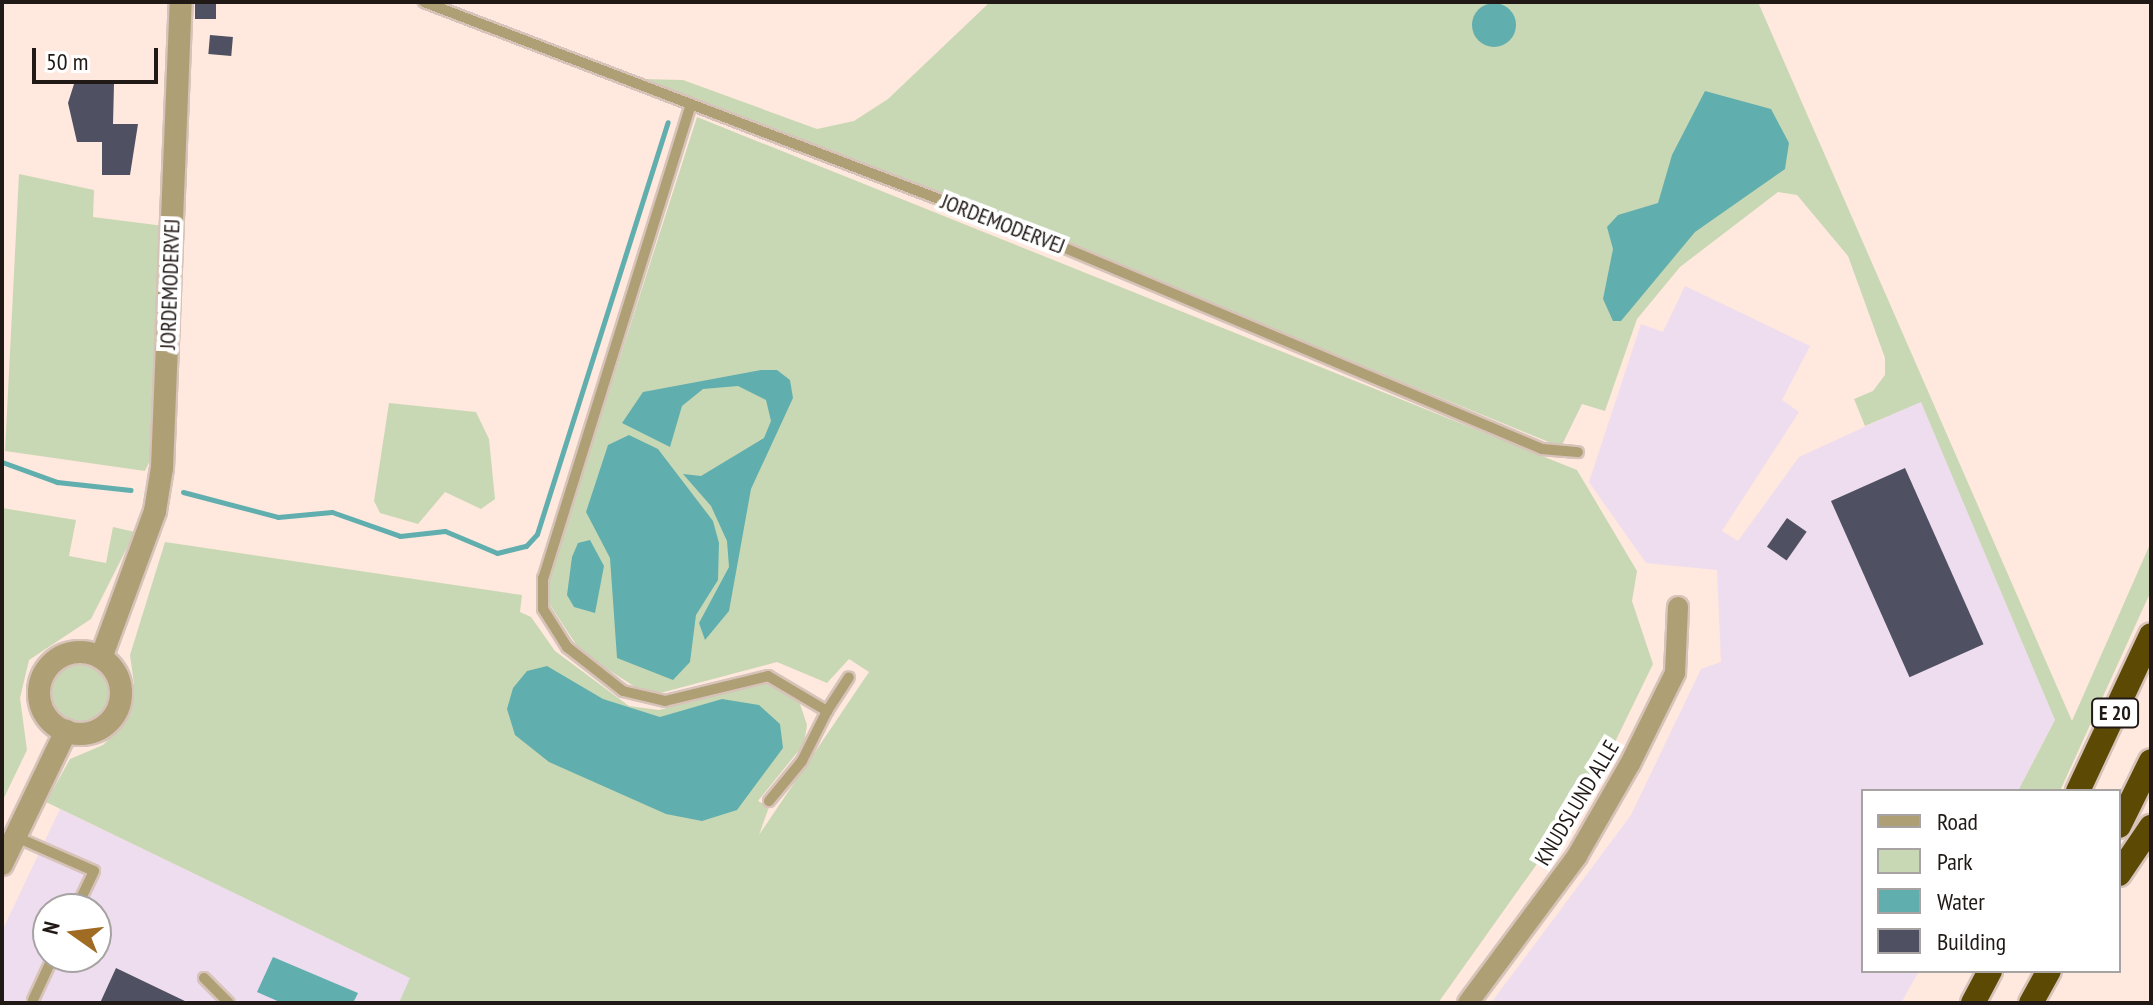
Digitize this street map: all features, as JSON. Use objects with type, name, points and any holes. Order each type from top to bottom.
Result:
[{"type":"highway","name":"E 20","points":[[2079,789],[2151,635]]},
{"type":"highway","points":[[2121,822],[2151,761]]},
{"type":"highway","points":[[2121,871],[2151,827]]},
{"type":"highway","points":[[1973,1003],[1989,973]]},
{"type":"highway","points":[[2031,1003],[2048,973]]},
{"type":"highway","points":[[2048,1003],[2063,973]]},
{"type":"street","name":"JORDEMODERVEJ","points":[[95,655],[137,563],[162,468],[181,2]]},
{"type":"street","name":"KNUDSLUND ALLE","points":[[1468,1003],[1577,856],[1630,764],[1675,673],[1678,607]]},
{"type":"street","points":[[95,655],[119,683],[116,711],[95,731],[62,729],[42,708],[42,678],[63,656],[95,655]]},
{"type":"street","points":[[2,864],[62,729]]},
{"type":"lane","name":"JORDEMODERVEJ","points":[[424,2],[1046,240],[1542,449],[1578,452]]},
{"type":"lane","points":[[691,104],[543,578],[543,609],[567,647],[634,695],[665,701],[768,676],[827,711]]},
{"type":"lane","points":[[769,801],[802,761],[827,711],[849,677]]},
{"type":"lane","points":[[14,836],[94,871],[84,893]]},
{"type":"lane","points":[[33,1000],[46,973]]},
{"type":"lane","points":[[204,978],[229,1003]]},
{"type":"shaded area","points":[[1685,286],[1810,346],[1782,400],[1799,412],[1722,531],[1738,541],[1799,457],[1921,401],[2055,720],[2019,789],[1861,789],[1861,973],[1918,973],[1901,1003],[1491,1003],[1631,815],[1701,669],[1721,662],[1717,570],[1646,563],[1589,482],[1641,324],[1663,332]]},
{"type":"shaded area","points":[[60,809],[411,978],[399,1003],[2,1003],[2,931]]},
{"type":"green space","points":[[434,2],[643,79],[683,80],[817,129],[854,121],[888,99],[990,2],[1758,2],[2072,721],[2151,542],[2151,591],[2061,789],[2019,789],[2055,720],[1921,402],[1865,426],[1854,399],[1873,391],[1885,375],[1885,358],[1848,256],[1797,195],[1778,192],[1680,267],[1637,319],[1605,411],[1582,404],[1561,447],[910,181]]},
{"type":"green space","points":[[697,117],[1577,470],[1637,571],[1632,601],[1653,664],[1596,781],[1438,1003],[399,1003],[410,978],[46,802],[70,759],[103,745],[126,722],[134,684],[130,655],[165,542],[522,595],[520,612],[531,617],[555,651],[629,706],[659,710],[762,682],[781,685],[797,695],[807,725],[804,744],[758,801],[769,807],[759,835],[869,672],[849,659],[827,683],[777,662],[649,696],[581,652],[550,605],[547,585]]},
{"type":"green space","points":[[19,174],[94,190],[93,217],[164,226],[152,456],[145,471],[5,451]]},
{"type":"green space","points":[[389,403],[476,412],[489,439],[495,499],[481,509],[445,492],[418,524],[380,513],[374,501]]},
{"type":"green space","points":[[2,508],[76,520],[69,556],[106,563],[113,527],[135,532],[91,619],[29,660],[20,698],[27,750],[2,802]]},
{"type":"green space","points":[[80,658],[104,668],[114,692],[104,716],[80,726],[56,716],[46,692],[56,668]]},
{"type":"water","points":[[1494,3],[1510,9],[1516,25],[1510,41],[1494,47],[1478,41],[1472,25],[1478,9]]},
{"type":"water","points":[[1705,91],[1771,109],[1789,143],[1785,169],[1695,232],[1621,321],[1613,321],[1603,299],[1613,249],[1607,227],[1618,215],[1658,203],[1672,155]]},
{"type":"water","points":[[761,370],[777,370],[790,380],[793,398],[751,489],[729,611],[705,640],[699,623],[729,567],[727,541],[711,506],[683,474],[701,476],[764,438],[771,421],[766,400],[738,386],[703,389],[682,406],[670,447],[622,423],[643,392]]},
{"type":"water","points":[[629,435],[658,449],[713,521],[719,543],[718,580],[696,615],[690,662],[673,680],[617,658],[610,558],[586,512],[608,445]]},
{"type":"water","points":[[590,540],[604,566],[595,613],[574,607],[567,595],[572,557],[578,543]]},
{"type":"water","points":[[547,666],[603,699],[660,717],[722,699],[759,705],[780,724],[783,748],[737,810],[702,821],[666,814],[549,762],[515,735],[507,709],[513,688],[527,671]]},
{"type":"water","points":[[273,957],[358,993],[353,1003],[282,1003],[257,992]]},
{"type":"building","points":[[195,2],[216,2],[216,19],[195,19]]},
{"type":"building","points":[[210,35],[233,37],[231,56],[208,54]]},
{"type":"building","points":[[74,84],[114,84],[113,124],[138,124],[130,175],[102,175],[102,142],[77,142],[68,103]]},
{"type":"building","points":[[1905,468],[1984,644],[1910,677],[1831,501]]},
{"type":"building","points":[[1787,518],[1807,532],[1787,560],[1767,547]]},
{"type":"building","points":[[116,968],[189,1003],[100,1003]]},
{"type":"waterway","points":[[183,492],[278,517],[332,512],[400,536],[445,531],[497,553],[526,546],[537,534],[668,122]]},
{"type":"waterway","points":[[2,462],[57,482],[131,490]]}]
